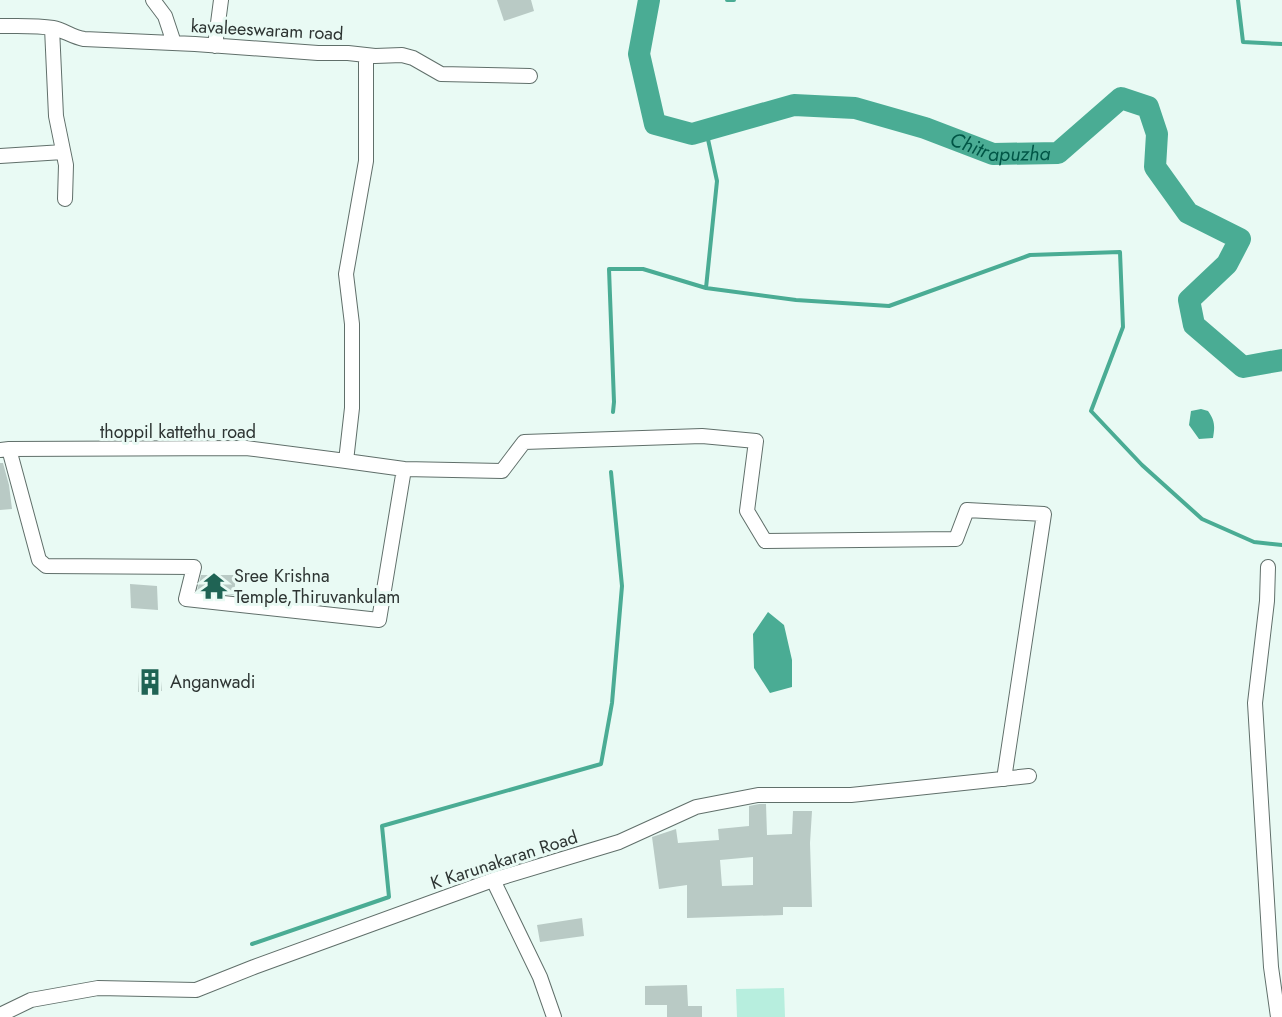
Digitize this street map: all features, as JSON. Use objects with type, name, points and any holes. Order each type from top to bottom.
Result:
[{"type":"street","points":[[153,0],[165,16],[174,43]]},
{"type":"street","points":[[214,46],[220,0]]},
{"type":"street","name":"kavaleeswaram road","points":[[0,26],[52,28],[73,38],[84,39],[366,55],[402,55],[413,58],[441,74],[530,76]]},
{"type":"street","points":[[52,28],[56,116],[66,165],[65,199]]},
{"type":"street","points":[[346,461],[352,408],[352,324],[346,273],[366,161],[366,55]]},
{"type":"street","points":[[0,156],[63,152]]},
{"type":"street","name":"thoppil kattethu road","points":[[5,450],[246,448],[404,469],[502,471],[524,442],[702,436],[756,441],[747,511],[765,541],[956,539],[967,510],[1044,514],[1004,779]]},
{"type":"street","points":[[5,450],[39,560],[46,566],[194,567],[186,599],[379,620],[404,469]]},
{"type":"street","points":[[1268,567],[1267,601],[1255,704],[1271,967],[1278,1017]]},
{"type":"street","name":"K Karunakaran Road","points":[[0,1015],[31,1000],[98,988],[196,990],[493,880],[620,842],[696,807],[758,795],[851,795],[1029,776]]},
{"type":"street","points":[[493,880],[540,977],[554,1017]]},
{"type":"shaded area","points":[[1201,409],[1208,411],[1212,418],[1213,438],[1199,439],[1189,425],[1191,411]]},
{"type":"shaded area","points":[[768,612],[784,625],[792,660],[792,687],[770,693],[754,668],[753,634]]},
{"type":"shaded area","points":[[784,988],[785,1017],[737,1017],[736,989]]},
{"type":"building","points":[[497,0],[531,0],[534,11],[504,21]]},
{"type":"building","points":[[0,463],[3,463],[9,485],[12,509],[0,510]]},
{"type":"building","name":"Sree Krishna Temple,Thiruvankulam","points":[[201,575],[236,575],[234,595],[197,591]]},
{"type":"building","points":[[130,584],[157,586],[158,610],[131,608]]},
{"type":"building","name":"Anganwadi","points":[[160,671],[162,691],[138,692],[139,672]]},
{"type":"building","points":[[766,804],[767,835],[792,834],[793,811],[812,811],[810,843],[812,907],[783,907],[783,915],[687,918],[687,885],[659,889],[652,837],[676,829],[678,843],[719,840],[718,829],[749,826],[749,806]],"holes":[[[753,857],[753,885],[722,886],[720,860]]]},
{"type":"building","points":[[582,918],[584,936],[540,942],[537,925]]},
{"type":"building","points":[[687,985],[688,1006],[702,1006],[702,1017],[667,1017],[667,1005],[645,1005],[645,986]]},
{"type":"waterway","name":"Chitrapuzha","points":[[649,0],[639,54],[655,124],[692,134],[794,105],[855,108],[925,128],[993,154],[1058,153],[1121,98],[1148,107],[1157,134],[1155,167],[1188,213],[1240,239],[1227,264],[1189,300],[1194,325],[1243,367],[1282,360]]},
{"type":"waterway","points":[[727,0],[734,0]]},
{"type":"waterway","points":[[1238,0],[1243,42],[1282,44]]},
{"type":"waterway","points":[[706,130],[717,181],[706,288],[796,300],[889,306],[1030,255],[1120,252],[1123,327],[1091,411],[1142,465],[1202,519],[1254,542],[1282,545]]},
{"type":"waterway","points":[[613,412],[609,269],[643,269],[706,288]]},
{"type":"waterway","points":[[252,944],[389,897],[382,826],[601,764],[612,703],[622,586],[611,472]]},
{"type":"place","name":"Sree Krishna Temple,Thiruvankulam","points":[[214,586]]},
{"type":"place","name":"Anganwadi","points":[[150,682]]}]
